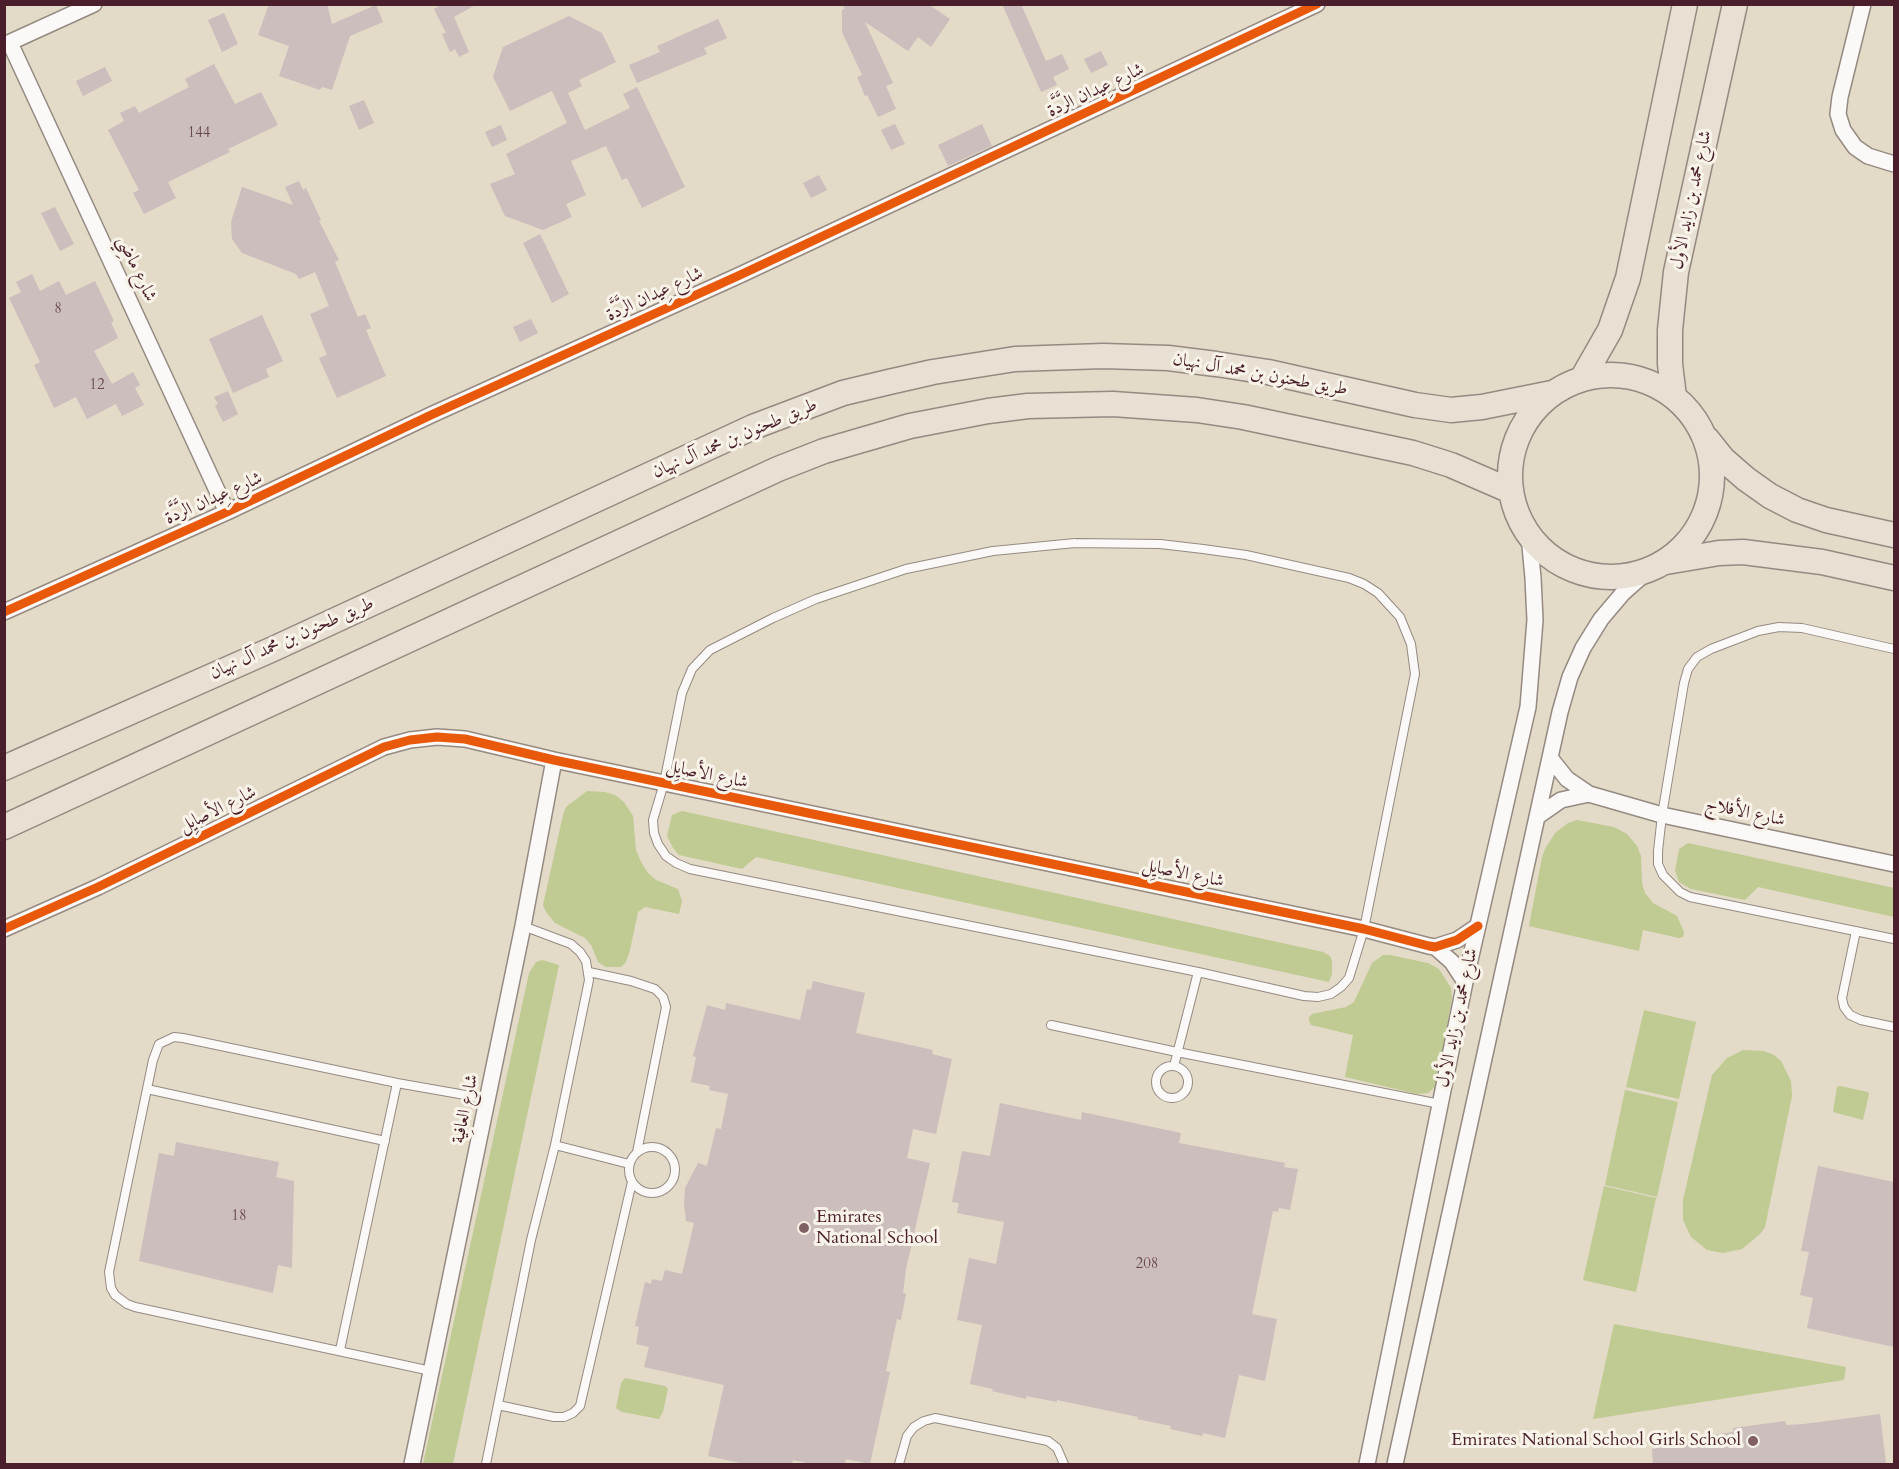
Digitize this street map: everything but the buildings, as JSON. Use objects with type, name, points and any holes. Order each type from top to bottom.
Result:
[{"type":"main road","points":[[1582,379],[1610,330],[1628,278],[1685,4]]},
{"type":"main road","name":"شارع محمد بن زايد الأول","points":[[1674,397],[1670,364],[1670,330],[1676,272],[1735,4]]},
{"type":"main road","name":"طريق طحنون بن محمد آل نهيان","points":[[4,768],[273,649],[753,427],[843,393],[933,372],[1015,359],[1103,356],[1168,358],[1268,372],[1415,405],[1451,410],[1482,407],[1552,393]]},
{"type":"main road","points":[[1894,535],[1826,520],[1797,510],[1770,496],[1723,459],[1686,409],[1674,397],[1630,376],[1614,375],[1582,379],[1552,393],[1529,415],[1518,436],[1511,459],[1511,491],[1514,507],[1529,535],[1553,559],[1583,573],[1616,577],[1719,553],[1743,552],[1822,562],[1894,578]]},
{"type":"main road","points":[[4,827],[770,473],[824,451],[910,426],[1028,406],[1113,404],[1197,410],[1244,417],[1413,453],[1461,469],[1511,491]]},
{"type":"main road","points":[[1656,566],[1691,538],[1707,507],[1712,471],[1704,436]]},
{"type":"street","points":[[7,44],[94,4]]},
{"type":"street","name":"شارع عِيدان الرَّدَّة","points":[[4,612],[227,512],[431,415],[740,275],[1317,4]]},
{"type":"street","points":[[1863,4],[1840,97],[1838,114],[1843,130],[1855,147],[1868,156],[1894,164]]},
{"type":"street","name":"شارع ماضِي","points":[[7,44],[227,512]]},
{"type":"street","name":"شارع محمد بن زايد الأول","points":[[1367,1464],[1465,982],[1528,707],[1535,620],[1529,535]]},
{"type":"street","name":"شارع محمد بن زايد الأول","points":[[1395,1464],[1562,703],[1582,648],[1601,619],[1623,593],[1656,566]]},
{"type":"street","name":"شارع الأصايِل","points":[[4,929],[98,887],[384,747],[428,738],[465,739],[554,760],[1364,929],[1436,947]]},
{"type":"street","name":"شارع الأفلاج","points":[[1551,759],[1566,779],[1589,794],[1662,815],[1894,864]]},
{"type":"street","name":"شارع العافِية","points":[[412,1464],[523,926],[554,760]]},
{"type":"street","name":"شارع الأفلاج","points":[[1538,816],[1561,800],[1589,794]]},
{"type":"street","points":[[1465,982],[1452,962],[1436,947],[1457,940],[1478,926]]},
{"type":"lane","points":[[1075,543],[1182,546],[1288,564],[1349,578],[1364,584],[1390,604],[1412,644],[1414,674],[1364,929],[1348,978],[1341,987],[1324,996],[1304,996],[1197,972],[690,869],[666,856],[654,833],[653,819],[664,783],[682,693],[692,669],[700,659],[721,643],[773,618],[861,583],[952,558],[1024,547],[1075,543]]},
{"type":"lane","points":[[1894,649],[1790,626],[1758,631],[1697,657],[1686,676],[1662,815],[1658,864],[1663,875],[1680,892],[1701,900],[1894,939]]},
{"type":"lane","points":[[486,1464],[531,1240],[555,1145],[588,987],[589,972],[580,952],[571,944],[523,926]]},
{"type":"lane","points":[[1856,931],[1842,998],[1844,1007],[1850,1015],[1861,1020],[1894,1027]]},
{"type":"lane","points":[[498,1405],[554,1417],[564,1417],[573,1413],[580,1406],[632,1182],[628,1170],[629,1164],[637,1152],[666,1006],[663,997],[655,988],[589,972]]},
{"type":"lane","points":[[1174,1066],[1197,972]]},
{"type":"lane","points":[[1051,1025],[1440,1104]]},
{"type":"lane","points":[[431,1371],[135,1307],[127,1305],[115,1295],[111,1288],[109,1272],[147,1089],[155,1052],[159,1044],[174,1037],[397,1083],[488,1099]]},
{"type":"lane","points":[[1168,1066],[1174,1066],[1183,1070],[1187,1075],[1188,1085],[1183,1094],[1173,1098],[1163,1096],[1156,1082],[1160,1072],[1168,1066]]},
{"type":"lane","points":[[340,1350],[397,1083]]},
{"type":"lane","points":[[147,1089],[385,1141]]},
{"type":"lane","points":[[555,1145],[629,1164]]},
{"type":"lane","points":[[632,1182],[644,1192],[660,1192],[672,1181],[675,1174],[672,1158],[660,1148],[651,1147],[637,1152]]},
{"type":"lane","points":[[899,1464],[907,1436],[914,1427],[934,1418],[1048,1441],[1057,1448],[1064,1464]]},
{"type":"green space","points":[[587,791],[605,792],[615,795],[624,802],[633,816],[636,850],[641,862],[656,880],[678,889],[682,901],[679,914],[645,907],[638,912],[630,950],[626,962],[621,967],[606,967],[598,962],[591,945],[585,938],[555,923],[543,905],[566,807]]},
{"type":"green space","points":[[682,811],[1323,952],[1330,956],[1332,974],[1329,982],[756,857],[742,869],[679,855],[667,836],[672,815]]},
{"type":"green space","points":[[1577,820],[1614,827],[1627,834],[1637,846],[1641,856],[1642,883],[1645,893],[1653,903],[1677,916],[1684,932],[1683,937],[1643,930],[1639,951],[1529,926],[1545,849],[1555,833],[1568,823]]},
{"type":"green space","points":[[1688,843],[1894,888],[1894,917],[1758,887],[1745,900],[1691,889],[1679,882],[1675,871],[1679,849]]},
{"type":"green space","points":[[1383,955],[1428,963],[1439,969],[1451,988],[1452,998],[1436,1086],[1428,1093],[1417,1094],[1345,1077],[1353,1035],[1311,1025],[1309,1021],[1312,1014],[1346,1007],[1354,1002],[1372,963]]},
{"type":"green space","points":[[542,960],[559,965],[453,1464],[423,1464],[529,973],[536,962]]},
{"type":"green space","points":[[1644,1010],[1696,1022],[1679,1099],[1626,1087]]},
{"type":"green space","points":[[1743,1050],[1764,1051],[1781,1061],[1791,1081],[1792,1096],[1765,1227],[1742,1249],[1723,1253],[1707,1250],[1691,1237],[1683,1220],[1683,1200],[1712,1075],[1727,1058]]},
{"type":"green space","points":[[1837,1087],[1868,1092],[1863,1120],[1833,1112]]},
{"type":"green space","points":[[1625,1090],[1678,1102],[1657,1197],[1605,1185]]},
{"type":"green space","points":[[1604,1186],[1656,1198],[1636,1292],[1583,1280]]},
{"type":"green space","points":[[1614,1324],[1846,1367],[1844,1380],[1593,1419]]},
{"type":"green space","points":[[625,1378],[665,1386],[668,1389],[663,1412],[659,1419],[622,1412],[616,1408],[621,1383]]},
{"type":"cycle path","points":[[4,612],[227,512],[431,415],[740,275],[1317,4]]},
{"type":"cycle path","points":[[4,929],[98,887],[384,747],[410,740],[437,737],[465,739],[554,760],[1364,929],[1429,946],[1435,947],[1457,940],[1478,926]]},
{"type":"place","name":"Emirates National School","points":[[804,1228]]},
{"type":"place","name":"Emirates National School Girls School","points":[[1753,1441]]}]
